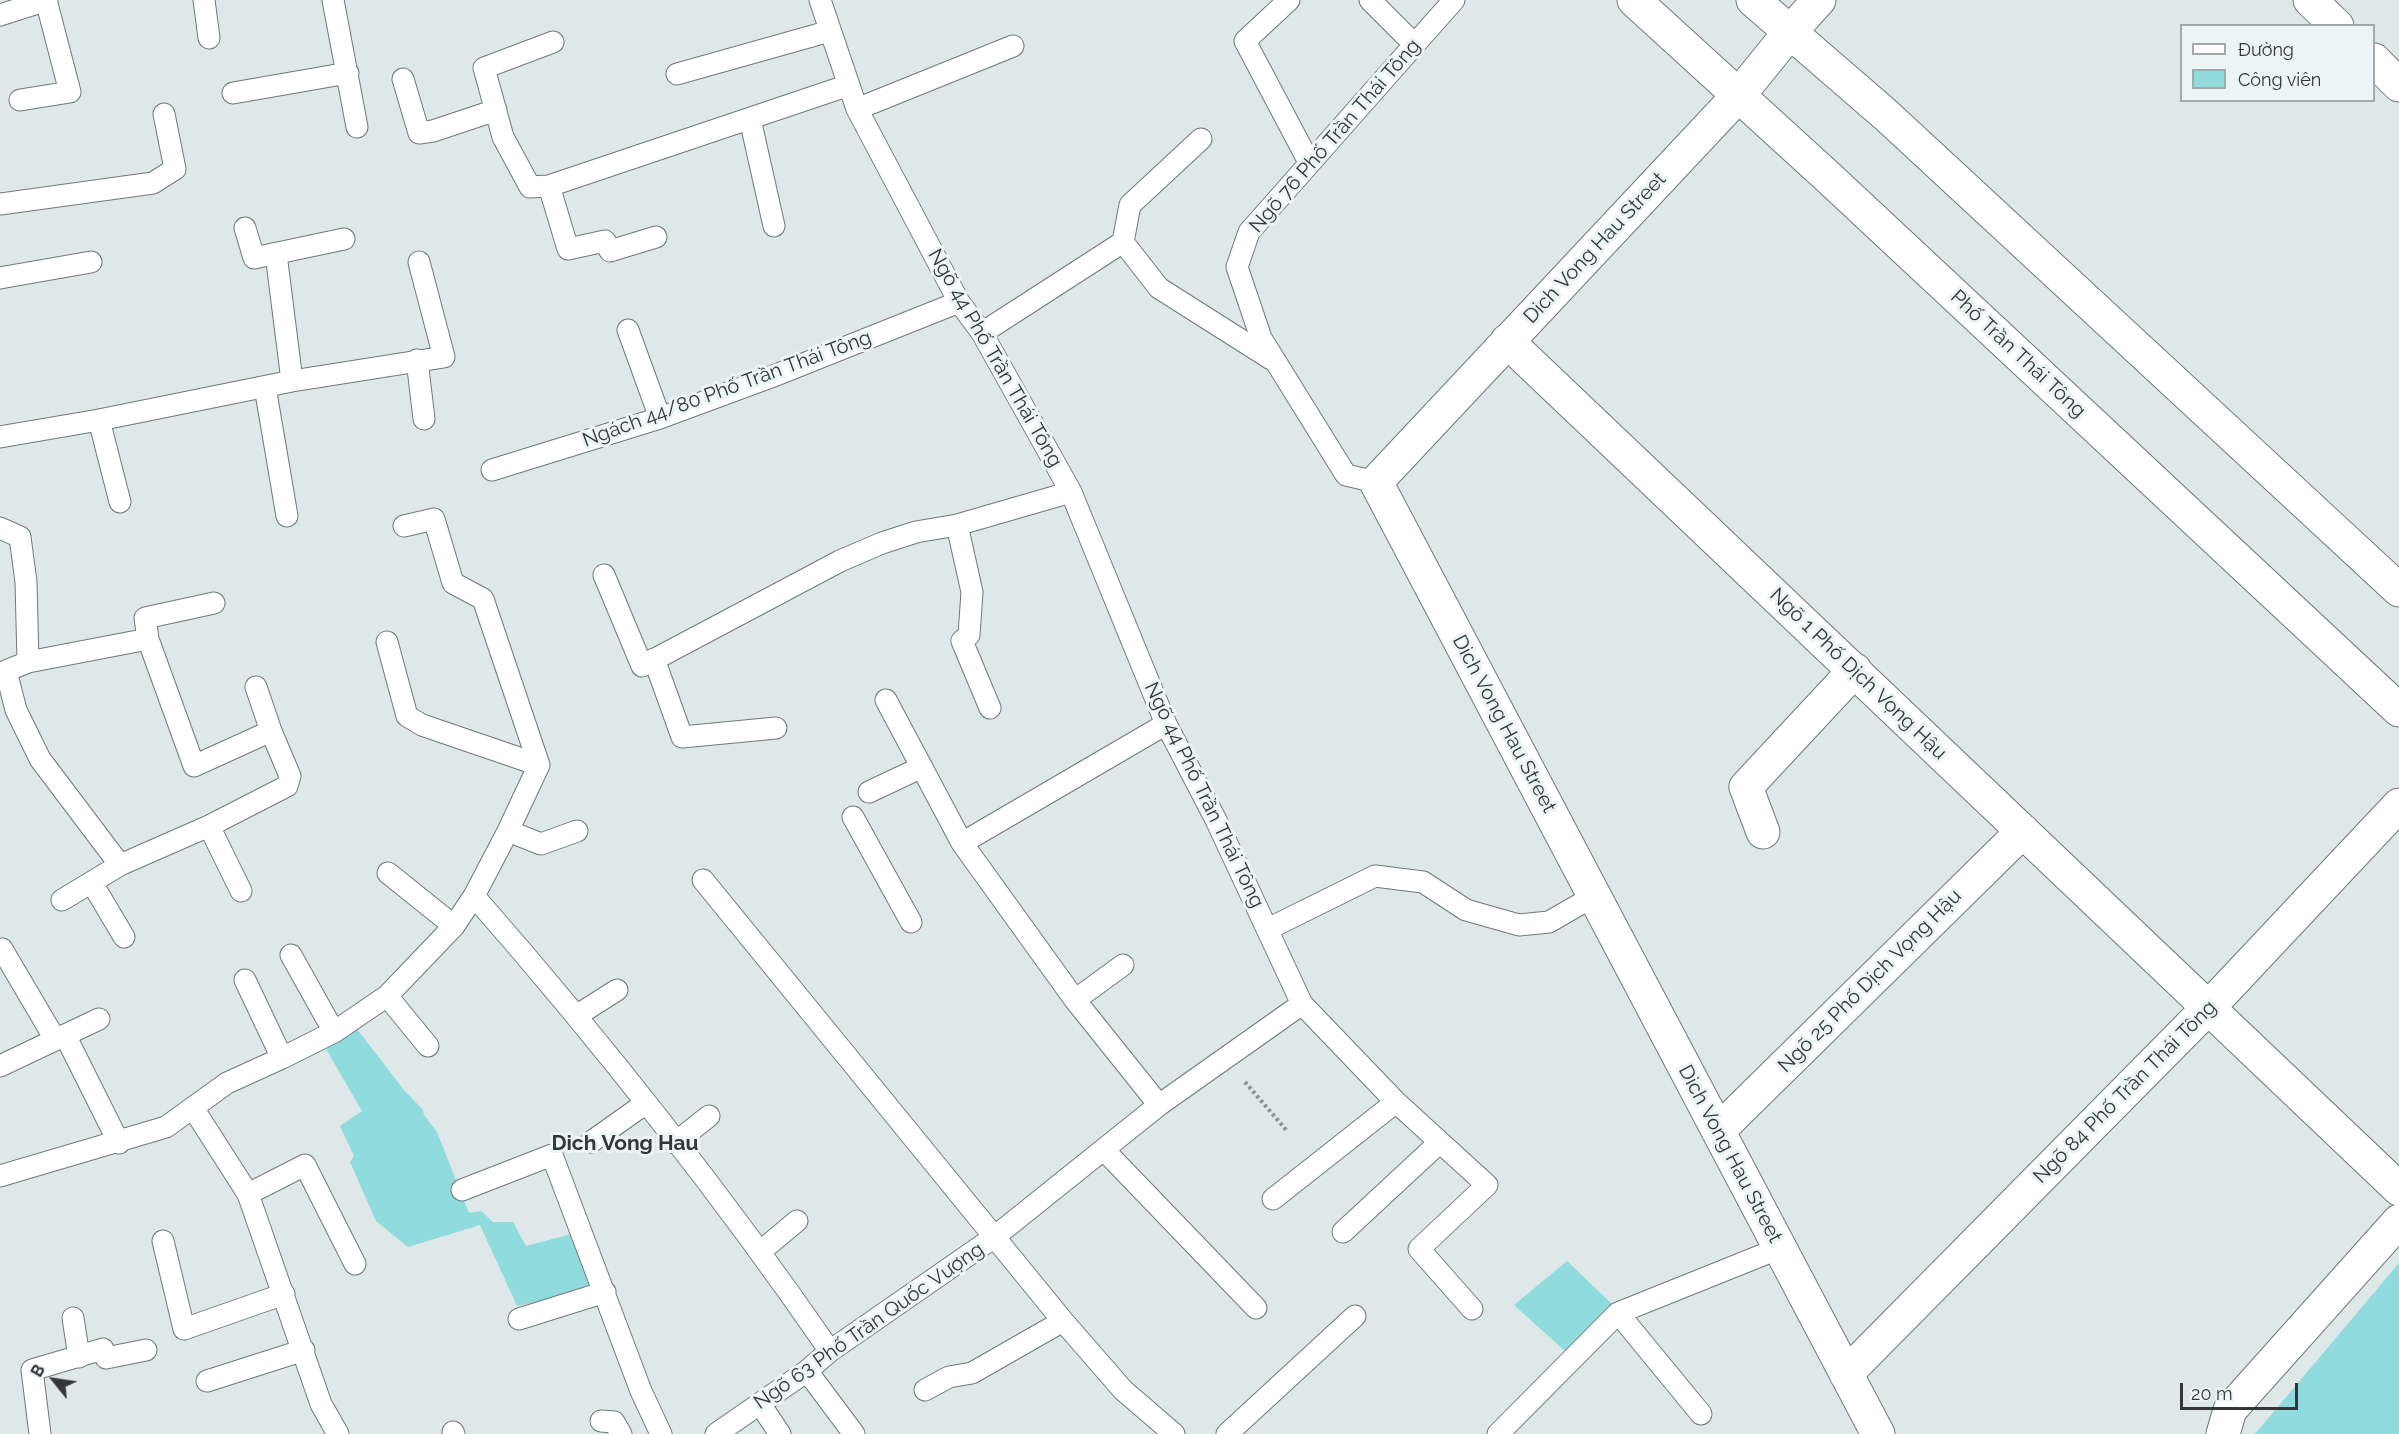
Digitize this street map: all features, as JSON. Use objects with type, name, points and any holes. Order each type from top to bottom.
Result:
[{"type":"street","name":"Phố Trần Thái Tông","points":[[1634,0],[1828,177],[2399,710]]},
{"type":"street","points":[[1753,0],[1895,123],[2399,590]]},
{"type":"street","name":"Dich Vong Hau Street","points":[[1819,0],[1738,96],[1376,482],[1878,1434]]},
{"type":"street","points":[[2310,0],[2335,24]]},
{"type":"street","points":[[2375,62],[2399,85]]},
{"type":"street","name":"Ngõ 1 Phố Dịch Vọng Hậu","points":[[1507,341],[2399,1189]]},
{"type":"street","points":[[1763,832],[1746,788],[1855,670]]},
{"type":"street","name":"Ngõ 84 Phố Trần Thái Tông","points":[[1846,1374],[2209,1007],[2399,805]]},
{"type":"street","name":"Ngõ 25 Phố Dịch Vọng Hậu","points":[[1718,1131],[2023,831]]},
{"type":"street","points":[[2223,1434],[2230,1410],[2399,1221]]},
{"type":"lane","points":[[0,15],[46,0],[70,92],[20,100]]},
{"type":"lane","points":[[204,0],[209,38]]},
{"type":"lane","points":[[333,0],[357,127]]},
{"type":"lane","name":"Ngõ 44 Phố Trần Thái Tông","points":[[820,0],[857,109],[960,302],[982,333],[1071,492],[1166,724],[1216,820],[1302,1004],[1396,1102],[1486,1185],[1419,1249],[1472,1309]]},
{"type":"lane","points":[[1289,0],[1245,41],[1309,162]]},
{"type":"lane","points":[[1370,0],[1414,44]]},
{"type":"lane","name":"Ngõ 76 Phố Trần Thái Tông","points":[[1376,482],[1346,475],[1261,338],[1237,267],[1249,232],[1454,0]]},
{"type":"lane","points":[[677,74],[830,31]]},
{"type":"lane","points":[[553,42],[484,68],[503,138],[530,187],[549,186],[849,85]]},
{"type":"lane","points":[[857,109],[1013,46]]},
{"type":"lane","points":[[233,93],[348,73]]},
{"type":"lane","points":[[403,79],[419,133],[433,131],[496,110]]},
{"type":"lane","points":[[0,204],[153,183],[175,169],[164,114]]},
{"type":"lane","points":[[750,119],[774,226]]},
{"type":"lane","points":[[982,333],[1123,242],[1130,205],[1201,139]]},
{"type":"lane","points":[[549,186],[568,249],[605,240],[610,251],[656,237]]},
{"type":"lane","points":[[245,228],[254,258],[344,239]]},
{"type":"lane","points":[[1123,242],[1159,288],[1275,362]]},
{"type":"lane","points":[[276,254],[292,381]]},
{"type":"lane","points":[[0,278],[91,262]]},
{"type":"lane","points":[[0,437],[99,420],[292,381],[444,357],[419,262]]},
{"type":"lane","name":"Ngách 44/80 Phố Trần Thái Tông","points":[[492,470],[660,418],[960,302]]},
{"type":"lane","points":[[628,330],[660,418]]},
{"type":"lane","points":[[417,360],[424,419]]},
{"type":"lane","points":[[265,387],[286,516]]},
{"type":"lane","points":[[99,420],[120,502]]},
{"type":"lane","points":[[604,575],[642,666],[840,561],[882,543],[916,532],[957,525],[1071,492]]},
{"type":"lane","points":[[0,1176],[119,1143],[166,1127],[228,1083],[334,1032],[387,996],[454,926],[474,896],[539,765],[483,599],[453,583],[434,519],[404,526]]},
{"type":"lane","points":[[957,525],[972,592],[969,635],[962,641],[990,708]]},
{"type":"lane","points":[[0,528],[20,537],[26,582],[28,662]]},
{"type":"lane","points":[[214,603],[145,618],[148,639],[194,766],[271,731]]},
{"type":"lane","points":[[120,865],[40,759],[16,710],[6,671],[28,662],[148,639]]},
{"type":"lane","points":[[387,642],[406,716],[422,725],[539,765]]},
{"type":"lane","points":[[654,659],[682,737],[776,728]]},
{"type":"lane","points":[[62,900],[120,865],[208,826],[287,786],[290,776],[256,687]]},
{"type":"lane","points":[[886,700],[962,843],[1075,1000],[1159,1105]]},
{"type":"lane","points":[[962,843],[1166,724]]},
{"type":"lane","points":[[869,792],[922,767]]},
{"type":"lane","points":[[853,816],[911,922]]},
{"type":"lane","points":[[208,826],[241,891]]},
{"type":"lane","points":[[508,831],[541,844],[578,831]]},
{"type":"lane","points":[[388,873],[454,926]]},
{"type":"lane","points":[[1268,929],[1375,876],[1423,882],[1466,910],[1519,925],[1549,922],[1594,896]]},
{"type":"lane","points":[[703,880],[1063,1321],[1123,1390],[1174,1434]]},
{"type":"lane","points":[[92,883],[124,937]]},
{"type":"lane","points":[[474,896],[646,1103],[761,1251],[830,1351]]},
{"type":"lane","points":[[2,949],[60,1037],[119,1143]]},
{"type":"lane","points":[[291,955],[334,1032]]},
{"type":"lane","points":[[1075,1000],[1123,965]]},
{"type":"lane","points":[[245,980],[282,1058]]},
{"type":"lane","points":[[576,1016],[617,990]]},
{"type":"lane","points":[[387,996],[429,1046]]},
{"type":"lane","points":[[993,1238],[1159,1105],[1302,1004]]},
{"type":"lane","points":[[0,1066],[99,1018]]},
{"type":"lane","points":[[1273,1199],[1396,1102]]},
{"type":"lane","points":[[591,1142],[646,1103]]},
{"type":"lane","points":[[193,1108],[248,1194],[321,1404],[338,1434]]},
{"type":"lane","points":[[675,1143],[709,1116]]},
{"type":"lane","points":[[1343,1232],[1440,1142]]},
{"type":"lane","points":[[1104,1150],[1256,1308]]},
{"type":"lane","points":[[462,1190],[552,1155],[641,1391],[661,1434]]},
{"type":"lane","points":[[248,1194],[305,1165],[355,1264]]},
{"type":"lane","points":[[761,1251],[797,1221]]},
{"type":"lane","name":"Ngõ 63 Phố Trần Quốc Vượng","points":[[716,1434],[807,1371],[830,1351],[993,1238]]},
{"type":"lane","points":[[163,1241],[184,1329],[284,1294]]},
{"type":"lane","points":[[1498,1434],[1618,1313],[1780,1248]]},
{"type":"lane","points":[[519,1318],[605,1292]]},
{"type":"lane","points":[[1618,1313],[1701,1414]]},
{"type":"lane","points":[[1227,1434],[1355,1316]]},
{"type":"lane","points":[[73,1318],[78,1356]]},
{"type":"lane","points":[[925,1390],[949,1377],[972,1373],[1063,1321]]},
{"type":"lane","points":[[40,1434],[32,1370],[103,1349],[106,1358],[146,1350]]},
{"type":"lane","points":[[207,1381],[304,1350]]},
{"type":"lane","points":[[807,1371],[854,1434]]},
{"type":"lane","points":[[760,1404],[780,1434]]},
{"type":"lane","points":[[602,1421],[614,1422],[621,1434]]},
{"type":"path","points":[[1225,1059],[1288,1132]]},
{"type":"green space","points":[[357,1029],[404,1090],[423,1110],[424,1115],[437,1132],[469,1213],[481,1211],[493,1222],[513,1222],[526,1246],[575,1233],[598,1289],[517,1306],[480,1225],[408,1247],[376,1221],[350,1162],[354,1156],[340,1126],[362,1111],[326,1049]]},
{"type":"green space","points":[[1567,1261],[1613,1305],[1566,1352],[1514,1305]]},
{"type":"green space","points":[[2399,1263],[2399,1434],[2255,1434]]},
{"type":"district","name":"Dich Vong Hau","points":[[625,1144]]}]
